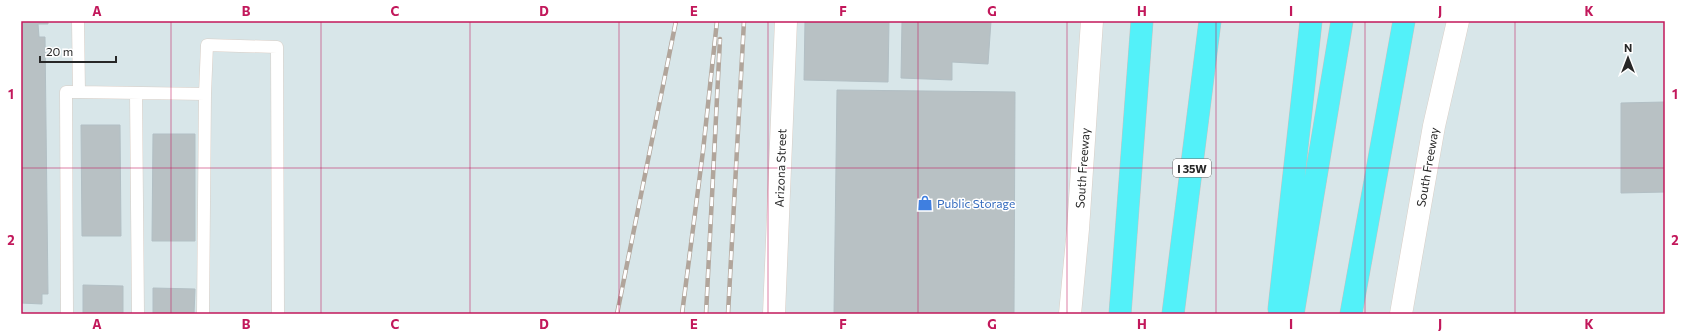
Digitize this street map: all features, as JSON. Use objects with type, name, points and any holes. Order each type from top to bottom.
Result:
[{"type":"highway","points":[[1120,314],[1142,21]]},
{"type":"highway","name":"I 35W","points":[[1173,314],[1210,21]]},
{"type":"highway","points":[[1279,314],[1311,21]]},
{"type":"highway","points":[[1293,314],[1342,21]]},
{"type":"highway","points":[[1351,314],[1404,21]]},
{"type":"main road","name":"Arizona Street","points":[[774,314],[786,21]]},
{"type":"main road","name":"South Freeway","points":[[1070,314],[1078,229],[1092,21]]},
{"type":"main road","name":"South Freeway","points":[[1401,314],[1434,126],[1458,21]]},
{"type":"lane","points":[[78,21],[79,92]]},
{"type":"lane","points":[[203,314],[205,94],[207,45],[277,47],[278,314]]},
{"type":"lane","points":[[67,314],[66,92],[205,94]]},
{"type":"lane","points":[[136,93],[138,314]]},
{"type":"building","points":[[21,21],[48,21],[48,24],[38,24],[39,37],[45,37],[48,294],[42,294],[42,304],[21,303]]},
{"type":"building","points":[[805,21],[889,21],[888,82],[804,80]]},
{"type":"building","points":[[902,21],[991,21],[988,64],[952,62],[952,80],[901,78]]},
{"type":"building","name":"Public Storage","points":[[837,90],[1015,92],[1014,314],[834,314]]},
{"type":"building","points":[[1665,102],[1665,192],[1621,193],[1621,103]]},
{"type":"building","points":[[81,125],[120,125],[121,236],[82,236]]},
{"type":"building","points":[[153,134],[195,134],[195,241],[152,241]]},
{"type":"building","points":[[83,285],[123,286],[123,314],[83,314]]},
{"type":"building","points":[[153,288],[195,289],[194,314],[153,314]]},
{"type":"railway","points":[[617,314],[676,21]]},
{"type":"railway","points":[[682,314],[703,151],[717,21]]},
{"type":"railway","points":[[728,314],[744,21]]},
{"type":"railway","points":[[706,314],[720,39]]},
{"type":"place","name":"Public Storage","points":[[925,203]]}]
